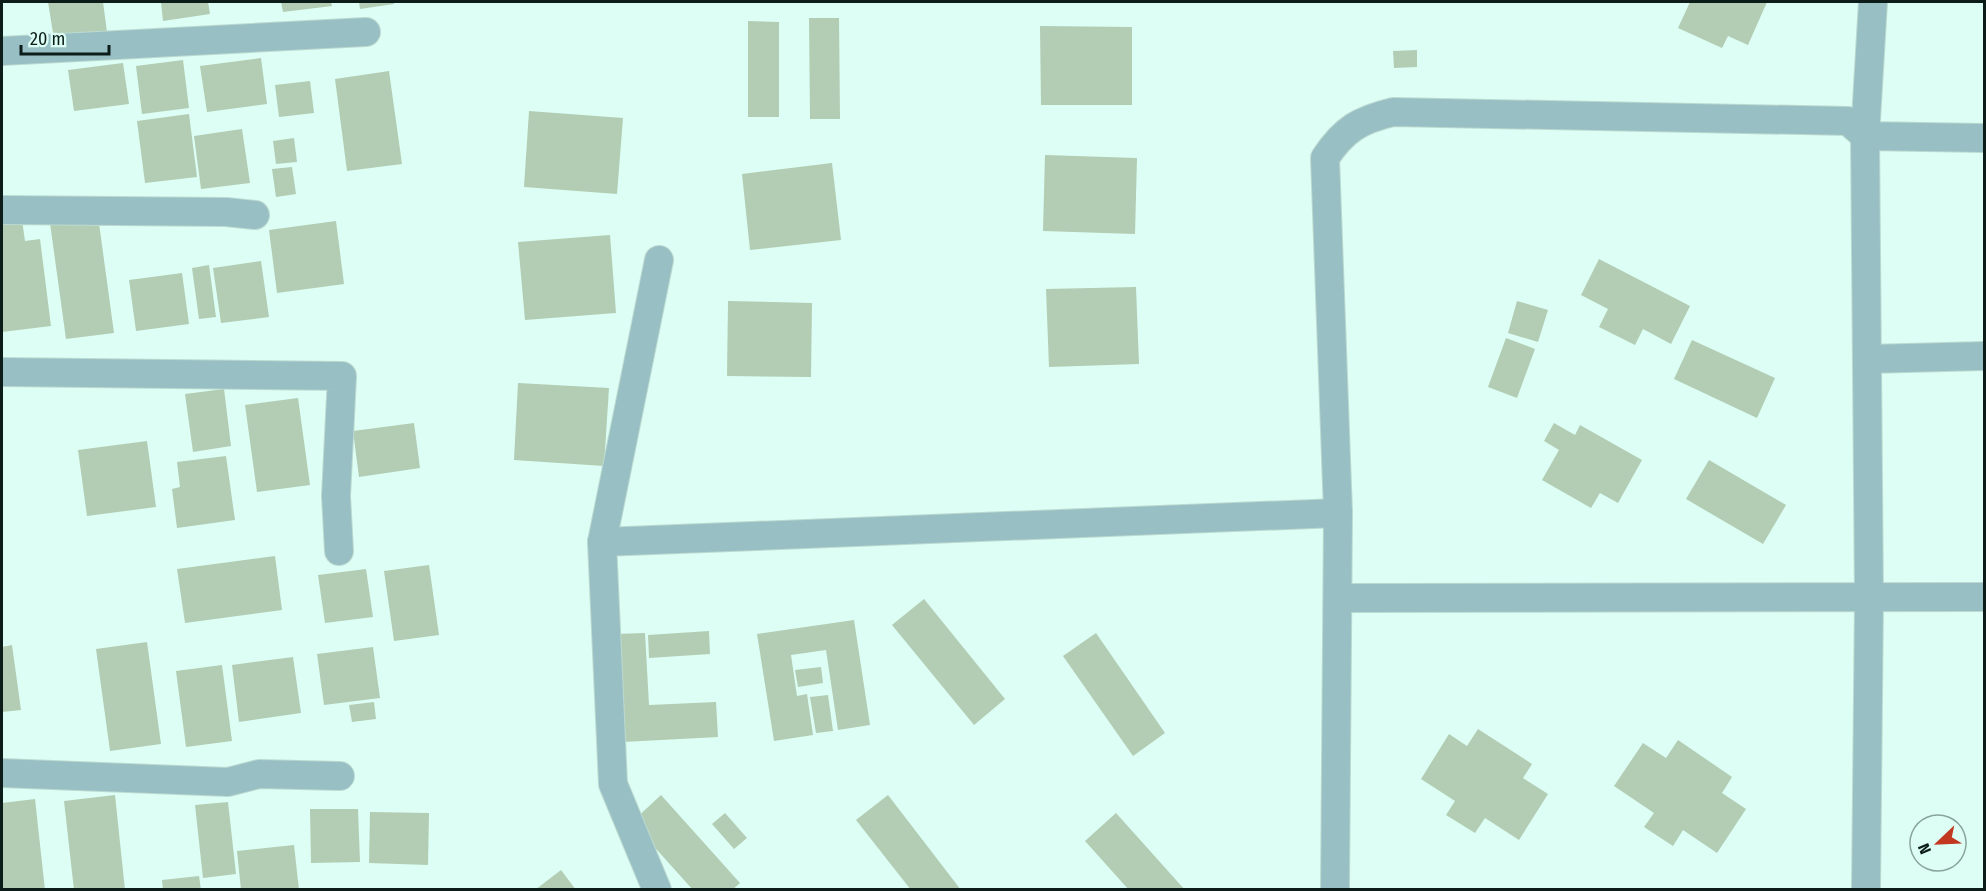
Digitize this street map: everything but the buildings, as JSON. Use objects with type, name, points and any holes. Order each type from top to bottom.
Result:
[{"type":"street","points":[[1866,890],[1869,599],[1865,136],[1873,2]]},
{"type":"street","points":[[2,51],[366,32]]},
{"type":"street","points":[[1335,890],[1338,513],[1325,158],[1337,139],[1369,117],[1393,112],[1848,121],[1865,136],[1984,138]]},
{"type":"street","points":[[2,210],[226,212],[255,215]]},
{"type":"street","points":[[657,890],[613,784],[608,633],[602,542],[659,260]]},
{"type":"street","points":[[1868,358],[1984,356]]},
{"type":"street","points":[[2,372],[342,376],[336,496],[339,550]]},
{"type":"street","points":[[602,542],[1338,513]]},
{"type":"street","points":[[1338,598],[1869,599],[1984,597]]},
{"type":"street","points":[[2,773],[228,782],[259,774],[340,776]]}]
